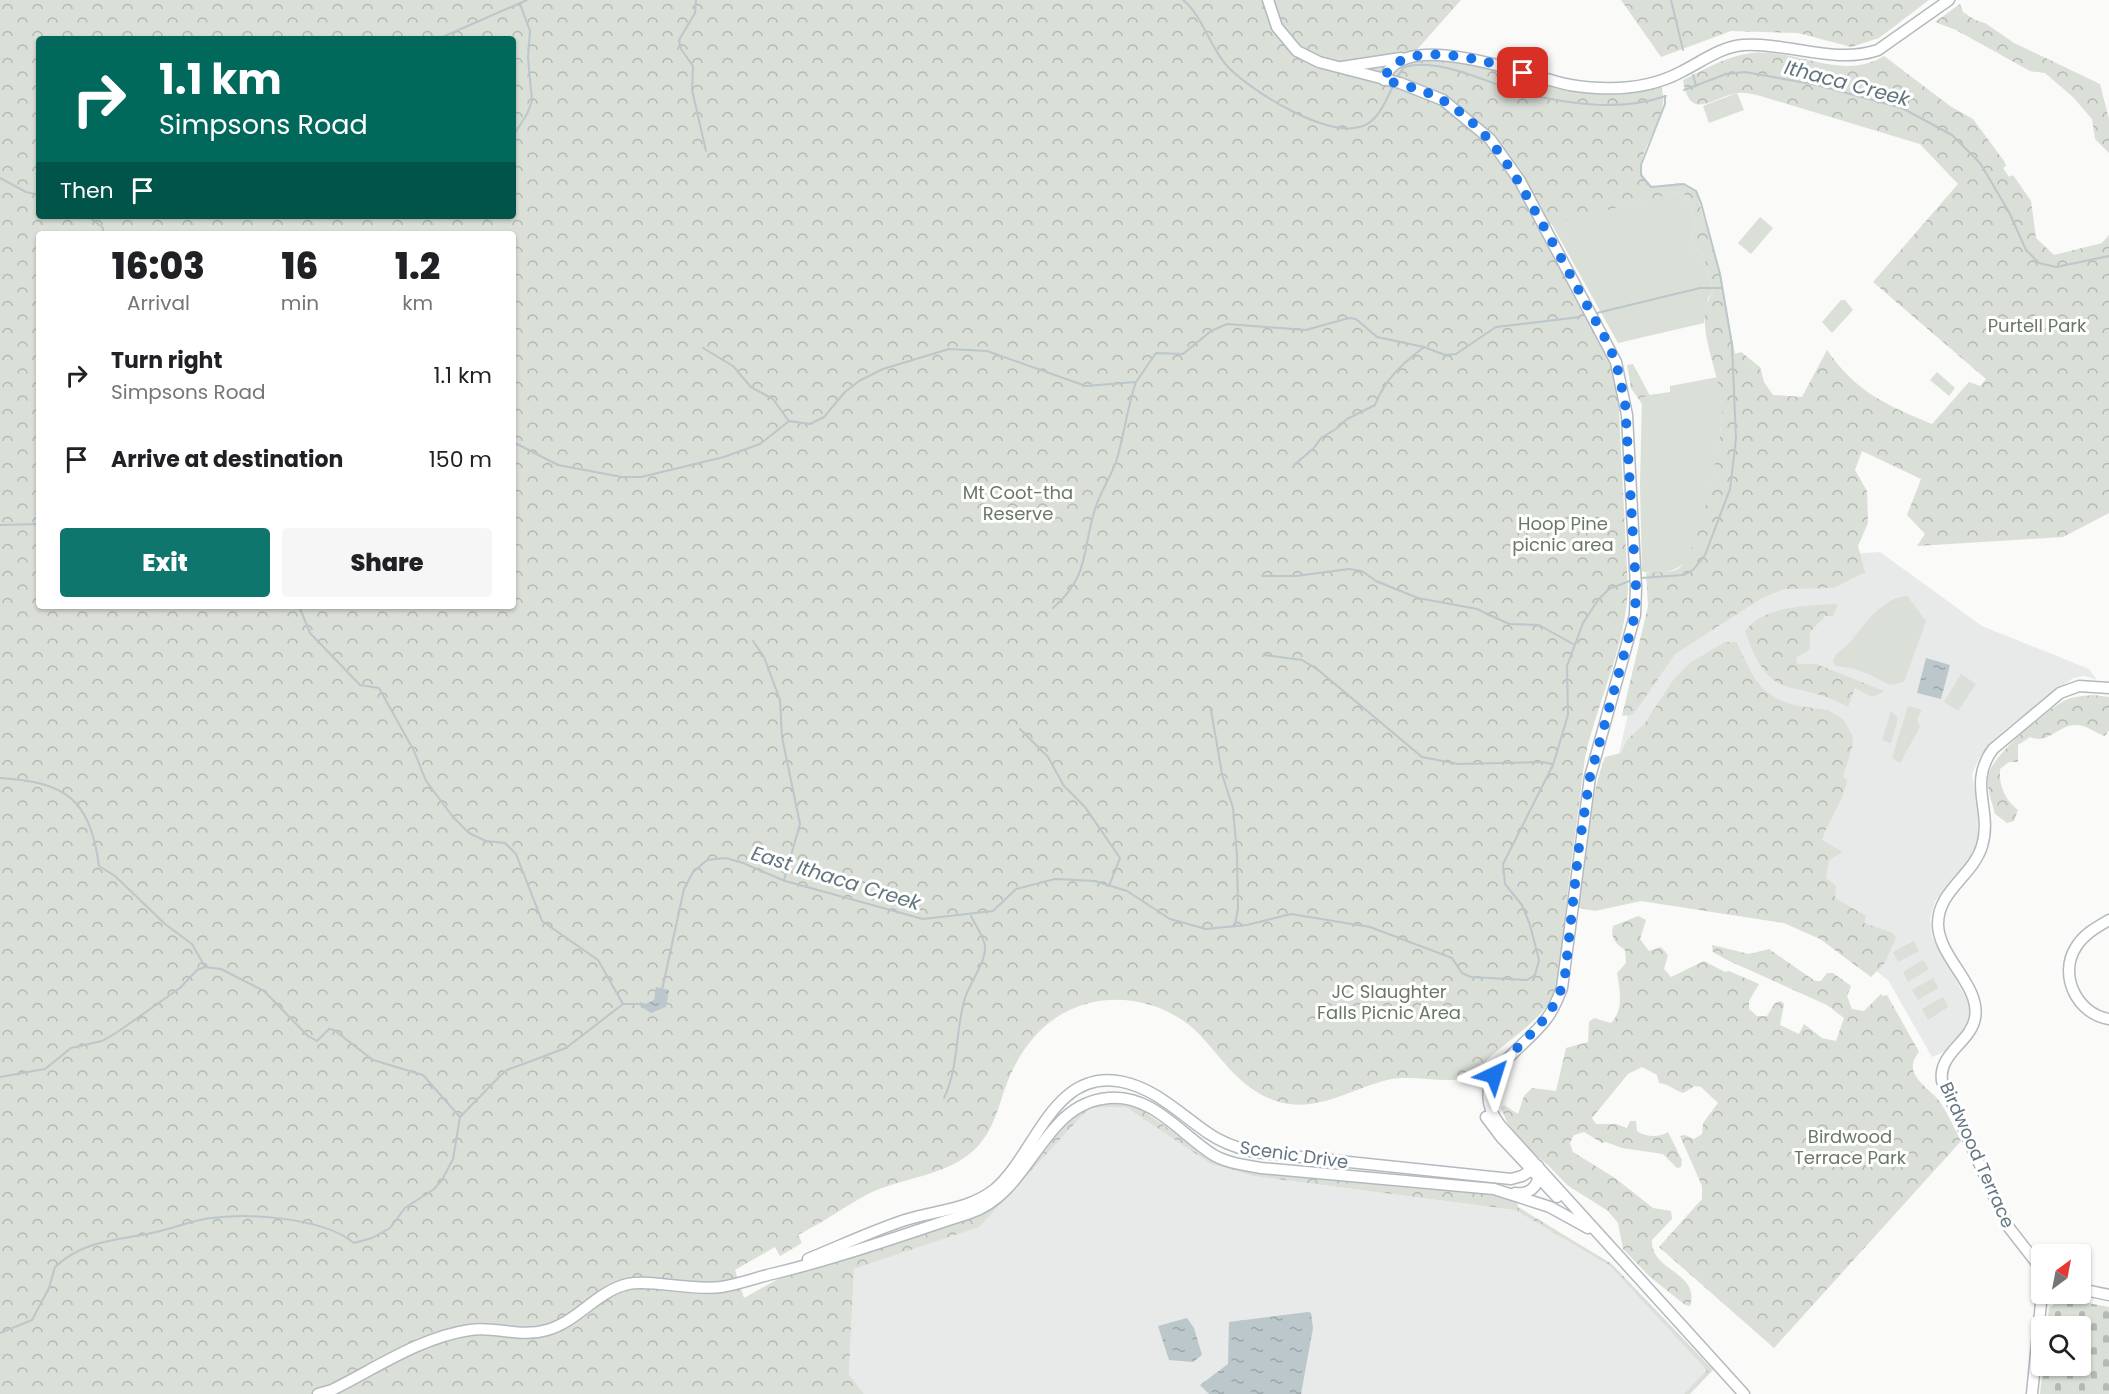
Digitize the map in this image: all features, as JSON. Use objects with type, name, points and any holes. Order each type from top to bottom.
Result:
[{"type":"main road","points":[[1268,0],[1277,27],[1289,44],[1306,56],[1443,100],[1473,122],[1498,147],[1520,181],[1616,362],[1625,398],[1636,587],[1631,633],[1590,777],[1564,982],[1547,1018],[1493,1077],[1486,1106],[1536,1171],[1591,1231],[1609,1247]]},
{"type":"main road","points":[[1339,68],[1393,58],[1460,56],[1569,84],[1615,88],[1650,84],[1671,77],[1708,56],[1736,46],[1776,46],[1846,56],[1866,54],[1883,46],[1949,0]]},
{"type":"main road","points":[[1392,82],[1390,67],[1402,58]]},
{"type":"main road","name":"Birdwood Terrace","points":[[2031,1256],[2007,1225],[1942,1081],[1944,1066],[1949,1054],[1970,1031],[1976,1013],[1971,994],[1943,945],[1938,919],[1943,901],[1975,862],[1983,843],[1984,818],[1979,778],[1985,759],[1993,749],[2060,693],[2079,686],[2109,688]]},
{"type":"main road","points":[[2109,920],[2089,932],[2076,947],[2069,972],[2080,1005],[2099,1018],[2109,1020]]},
{"type":"main road","name":"Scenic Drive","points":[[1092,1082],[1122,1082],[1144,1089],[1216,1138],[1254,1152],[1509,1178],[1536,1171],[1534,1187],[1525,1193],[1451,1183],[1261,1168],[1227,1161],[1212,1154],[1152,1109],[1129,1098],[1093,1100],[1068,1113],[1057,1123],[1019,1175],[986,1206],[830,1259],[774,1273],[896,1223],[968,1204],[982,1197],[1008,1174],[1061,1100],[1081,1086],[1092,1082]]},
{"type":"main road","points":[[1536,1171],[1744,1394]]},
{"type":"main road","name":"Scenic Drive","points":[[1503,1191],[1564,1214],[1591,1231]]},
{"type":"main road","points":[[819,1254],[830,1259]]},
{"type":"main road","points":[[318,1394],[332,1390],[441,1337],[472,1329],[521,1334],[550,1329],[615,1288],[632,1283],[699,1289],[722,1287],[774,1273]]},
{"type":"main road","points":[[2091,1291],[2109,1295]]},
{"type":"main road","points":[[2032,1394],[2041,1304]]},
{"type":"shaded area","points":[[1880,552],[1982,626],[2089,669],[2097,680],[2085,676],[2073,678],[2008,727],[1991,742],[1979,758],[1972,775],[1978,805],[1978,840],[1971,858],[1935,901],[1930,919],[1932,937],[1967,1000],[1970,1013],[1968,1024],[1946,1051],[1932,1057],[1888,980],[1811,923],[1637,895],[1585,905],[1655,594],[1851,554]]},
{"type":"shaded area","points":[[1127,1107],[1211,1164],[1253,1176],[1515,1210],[1610,1266],[1708,1370],[1684,1394],[864,1394],[849,1376],[854,1269],[978,1227],[1089,1108]]},
{"type":"green space","name":"Mt Coot-tha Reserve","points":[[0,0],[1461,0],[1406,62],[1475,63],[1543,84],[1593,93],[1626,93],[1661,87],[1663,100],[1661,113],[1644,153],[1641,165],[1643,177],[1651,187],[1680,183],[1696,191],[1720,274],[1735,354],[1741,352],[1760,367],[1764,382],[1773,395],[1802,397],[1827,350],[1849,377],[1873,396],[1932,424],[1969,382],[1980,386],[1986,379],[1873,282],[1958,184],[1920,144],[1757,95],[1738,93],[1704,104],[1697,104],[1691,101],[1686,93],[1683,80],[1725,60],[1752,53],[1786,55],[1835,65],[1852,66],[1868,63],[1884,56],[1950,106],[1973,119],[2004,161],[2006,166],[2003,168],[2009,177],[2013,175],[2031,201],[2036,238],[2054,255],[2102,243],[2109,235],[2109,513],[2063,537],[1917,546],[1925,534],[1907,515],[1921,479],[1862,451],[1855,470],[1867,491],[1868,523],[1858,546],[1865,572],[1833,588],[1784,589],[1762,598],[1675,654],[1638,708],[1632,715],[1622,716],[1648,606],[1646,573],[1678,569],[1686,559],[1702,520],[1714,470],[1722,412],[1718,382],[1706,334],[1707,305],[1713,292],[1703,254],[1689,244],[1697,224],[1683,191],[1543,226],[1610,363],[1618,391],[1628,589],[1617,652],[1586,753],[1567,896],[1562,969],[1557,988],[1544,1010],[1487,1060],[1477,1072],[1465,1078],[1445,1080],[1397,1078],[1333,1099],[1291,1104],[1264,1096],[1243,1082],[1201,1036],[1190,1026],[1164,1010],[1150,1004],[1119,1000],[1104,1000],[1073,1008],[1046,1025],[1025,1048],[1010,1076],[989,1131],[979,1145],[962,1160],[936,1172],[868,1194],[798,1235],[802,1243],[780,1256],[775,1247],[735,1270],[744,1298],[778,1279],[968,1217],[1072,1114],[1108,1100],[1138,1107],[1209,1157],[1496,1193],[1517,1199],[1518,1207],[1612,1264],[1713,1370],[1690,1394],[1684,1394],[1707,1370],[1610,1266],[1515,1210],[1253,1176],[1211,1164],[1126,1107],[1089,1108],[979,1227],[854,1269],[849,1375],[864,1394],[0,1394]]},
{"type":"green space","points":[[1621,0],[1929,0],[1879,38],[1851,47],[1798,33],[1731,31],[1661,57]]},
{"type":"green space","points":[[1960,4],[1963,12],[1985,23],[2014,43],[2100,84],[2109,119],[2109,153],[2095,139],[2092,119],[2073,97],[2045,73],[2030,71],[1956,30],[1935,22]]},
{"type":"green space","points":[[1737,93],[1744,110],[1709,123],[1703,106]]},
{"type":"green space","points":[[1683,191],[1697,224],[1689,244],[1703,254],[1713,292],[1708,298],[1704,323],[1618,343],[1551,223]]},
{"type":"green space","points":[[1760,217],[1773,228],[1751,254],[1738,243]]},
{"type":"green space","points":[[1841,300],[1845,300],[1853,310],[1832,333],[1822,322]]},
{"type":"green space","points":[[1633,364],[1650,396],[1642,397],[1642,404],[1631,388],[1627,365]]},
{"type":"green space","points":[[1937,372],[1955,388],[1949,396],[1930,380]]},
{"type":"green space","points":[[1718,377],[1722,405],[1721,428],[1710,491],[1692,551],[1685,562],[1671,571],[1659,573],[1642,571],[1640,486],[1642,396],[1670,392],[1670,386]]},
{"type":"green space","points":[[1907,596],[1926,621],[1904,682],[1890,685],[1857,670],[1835,666],[1833,661],[1837,654],[1850,643],[1876,612],[1891,601]]},
{"type":"green space","points":[[1838,604],[1833,616],[1825,616],[1810,632],[1810,649],[1796,658],[1797,664],[1816,664],[1884,691],[1872,697],[1855,688],[1848,707],[1829,698],[1775,681],[1764,671],[1745,631],[1763,616],[1787,608]]},
{"type":"green space","points":[[1725,642],[1736,642],[1753,676],[1764,690],[1779,700],[1797,706],[1828,710],[1844,720],[1852,735],[1853,744],[1843,777],[1847,780],[1845,788],[1822,840],[1843,852],[1829,860],[1826,878],[1836,886],[1835,898],[1866,916],[1864,923],[1893,933],[1896,938],[1884,964],[1871,977],[1820,939],[1784,923],[1641,901],[1595,911],[1579,908],[1578,896],[1586,832],[1605,757],[1621,753],[1627,740],[1645,723],[1674,679],[1690,663]]},
{"type":"green space","points":[[1961,674],[1976,684],[1958,711],[1944,702]]},
{"type":"green space","points":[[2094,695],[2109,697],[2109,730],[2105,736],[2086,727],[2074,725],[2042,739],[2030,737],[2018,745],[2018,762],[2009,762],[2000,769],[2000,775],[2006,797],[2018,810],[2014,821],[2007,823],[1995,814],[1989,794],[1988,778],[2000,755],[2033,724],[2062,702],[2074,697]]},
{"type":"green space","points":[[1908,706],[1922,710],[1917,719],[1920,727],[1900,763],[1892,758]]},
{"type":"green space","points":[[1891,711],[1898,718],[1891,743],[1882,740]]},
{"type":"green space","name":"Birdwood Terrace Park","points":[[1638,916],[1646,920],[1640,939],[1649,951],[1661,947],[1668,955],[1664,969],[1671,977],[1704,961],[1725,972],[1729,971],[1759,984],[1749,1001],[1749,1009],[1757,1016],[1767,1016],[1775,1003],[1781,1001],[1784,1004],[1780,1025],[1799,1034],[1804,1024],[1822,1038],[1836,1041],[1844,1018],[1827,1005],[1727,960],[1713,952],[1712,945],[1749,954],[1769,949],[1815,981],[1821,981],[1827,973],[1833,973],[1851,986],[1847,996],[1852,1009],[1864,1011],[1881,994],[1887,995],[1919,1052],[1914,1060],[1915,1074],[1940,1102],[1961,1141],[1774,1348],[1659,1247],[1702,1199],[1702,1186],[1680,1136],[1685,1135],[1694,1139],[1702,1134],[1703,1123],[1718,1103],[1701,1087],[1695,1086],[1683,1093],[1659,1083],[1657,1075],[1642,1067],[1628,1074],[1592,1118],[1596,1124],[1616,1124],[1627,1128],[1630,1121],[1636,1121],[1637,1131],[1648,1136],[1668,1132],[1682,1160],[1681,1167],[1677,1168],[1663,1154],[1602,1143],[1584,1132],[1574,1135],[1570,1143],[1573,1152],[1615,1178],[1653,1208],[1671,1211],[1672,1219],[1652,1240],[1654,1250],[1659,1259],[1688,1286],[1691,1295],[1690,1306],[1685,1305],[1649,1276],[1623,1249],[1618,1223],[1608,1211],[1567,1185],[1548,1165],[1526,1148],[1508,1124],[1501,1108],[1504,1105],[1518,1114],[1524,1096],[1532,1088],[1556,1091],[1566,1048],[1588,1042],[1589,1022],[1594,1018],[1611,1023],[1615,1018],[1620,1000],[1617,973],[1626,963],[1625,950],[1616,943],[1612,930],[1613,926]]},
{"type":"green space","points":[[1914,941],[1919,951],[1898,962],[1893,952]]},
{"type":"green space","points":[[1923,960],[1929,969],[1908,982],[1903,972]]},
{"type":"green space","points":[[1933,978],[1938,988],[1918,1000],[1912,990]]},
{"type":"green space","points":[[1943,997],[1948,1007],[1928,1020],[1922,1009]]},
{"type":"green space","points":[[2054,1304],[2091,1304],[2109,1307],[2109,1394],[2040,1394],[2042,1376],[2091,1376],[2091,1316],[2048,1316],[2049,1308]]},
{"type":"water","points":[[1926,658],[1950,665],[1941,699],[1917,693]]},
{"type":"water","points":[[656,987],[669,990],[666,1007],[651,1013],[640,1006],[640,1002],[646,1004],[654,1000]]},
{"type":"water","points":[[1311,1313],[1313,1328],[1301,1394],[1209,1394],[1200,1385],[1228,1364],[1229,1322]]},
{"type":"water","points":[[1187,1318],[1194,1328],[1202,1355],[1193,1362],[1169,1360],[1158,1326]]},
{"type":"waterway","points":[[445,36],[527,0]]},
{"type":"waterway","points":[[696,0],[695,13],[679,40],[681,49],[693,66],[692,90],[706,151]]},
{"type":"waterway","points":[[1183,0],[1196,15],[1216,51],[1229,68],[1273,101],[1312,120],[1331,126],[1348,128],[1363,126],[1378,114],[1393,86]]},
{"type":"waterway","points":[[1671,0],[1683,50]]},
{"type":"waterway","points":[[516,131],[532,101],[528,58],[530,31],[520,4]]},
{"type":"waterway","points":[[1397,78],[1403,68],[1432,65],[1531,95],[1582,104],[1633,104],[1666,96]]},
{"type":"waterway","name":"Ithaca Creek","points":[[1684,90],[1726,74],[1745,72],[1817,85],[1902,108],[1952,135],[1980,163],[2009,212],[2026,250],[2039,263],[2056,267],[2109,256]]},
{"type":"waterway","points":[[1693,75],[1696,86]]},
{"type":"waterway","name":"East Ithaca Creek","points":[[1641,578],[1684,575],[1693,570],[1705,555],[1730,489],[1736,439],[1732,345],[1720,274],[1701,203],[1696,191],[1684,184],[1651,187],[1641,175],[1641,165],[1665,104],[1665,96]]},
{"type":"waterway","name":"East Ithaca Creek","points":[[0,178],[26,192],[36,194]]},
{"type":"waterway","name":"East Ithaca Creek","points":[[92,219],[103,228],[103,231]]},
{"type":"waterway","points":[[1597,313],[1700,288],[1722,288]]},
{"type":"waterway","points":[[516,444],[558,465],[622,477],[641,477],[724,457],[760,444],[789,421],[810,424],[824,417],[845,392],[859,381],[883,369],[949,349],[987,351],[1086,386],[1136,382],[1156,353],[1183,354],[1211,331],[1227,324],[1306,330],[1349,318],[1356,319],[1377,337],[1424,347],[1445,355],[1456,354],[1496,327],[1580,317]]},
{"type":"waterway","points":[[1294,465],[1314,448],[1321,438],[1347,419],[1375,405],[1384,387],[1395,373],[1424,347]]},
{"type":"waterway","points":[[703,348],[733,366],[751,387],[773,399],[788,420]]},
{"type":"waterway","points":[[1053,608],[1065,596],[1079,573],[1095,509],[1116,462],[1136,382]]},
{"type":"waterway","points":[[0,525],[36,524]]},
{"type":"waterway","points":[[1262,576],[1296,576],[1349,569],[1362,571],[1376,581],[1418,598],[1477,609],[1509,624],[1539,625],[1573,644]]},
{"type":"waterway","name":"East Ithaca Creek","points":[[662,990],[684,889],[693,872],[707,860],[726,858],[785,881],[923,919],[993,911],[1016,889],[1055,879],[1095,881],[1127,891],[1170,919],[1206,929],[1247,925],[1291,914],[1370,927],[1452,958],[1462,973],[1471,977],[1527,980],[1535,975],[1539,960],[1522,905],[1505,884],[1503,864],[1553,765],[1568,715],[1567,666],[1583,623],[1598,600],[1609,589],[1632,580]]},
{"type":"waterway","name":"East Ithaca Creek","points":[[300,609],[310,633],[360,685],[379,688],[414,751],[426,781],[453,817],[469,833],[486,841],[505,843],[516,854],[542,921],[598,960],[623,1004],[640,1004]]},
{"type":"waterway","points":[[753,641],[764,657],[780,700],[782,737],[800,824],[784,880]]},
{"type":"waterway","points":[[1264,655],[1302,660],[1317,669],[1422,757],[1458,764],[1542,762],[1552,764]]},
{"type":"waterway","points":[[1211,710],[1222,774],[1233,808],[1238,908],[1235,925]]},
{"type":"waterway","points":[[1020,729],[1048,757],[1064,786],[1085,807],[1120,858],[1109,886]]},
{"type":"waterway","points":[[0,778],[42,784],[71,798],[89,825],[99,866],[115,876],[165,924],[192,944],[205,967]]},
{"type":"waterway","points":[[944,1098],[955,1061],[965,998],[985,952],[983,939],[971,916]]},
{"type":"waterway","points":[[0,1077],[45,1069],[71,1048],[102,1041],[180,988],[197,970],[205,967],[221,969],[264,991],[308,1036],[317,1041],[329,1029],[334,1030],[373,1060],[423,1075],[459,1116]]},
{"type":"waterway","points":[[0,1333],[32,1320],[49,1288],[55,1267],[78,1251],[102,1242],[162,1231],[200,1220],[236,1216],[280,1218],[302,1222],[340,1234],[354,1243],[372,1238],[390,1228],[405,1208],[434,1189],[442,1180],[453,1159],[460,1117],[501,1075],[507,1070],[566,1048],[623,1004]]},
{"type":"route","points":[[1494,1075],[1547,1018],[1560,995],[1565,975],[1579,847],[1592,765],[1635,615],[1636,587],[1627,415],[1624,389],[1616,362],[1605,338],[1520,181],[1498,147],[1473,122],[1443,100],[1400,83],[1384,80],[1390,67],[1402,58],[1426,56],[1476,58],[1523,73]]},
{"type":"park label","name":"Purtell Park","points":[[2037,326]]},
{"type":"park label","name":"Hoop Pine picnic area","points":[[1563,534]]},
{"type":"park label","name":"JC Slaughter Falls Picnic Area","points":[[1389,1002]]}]
